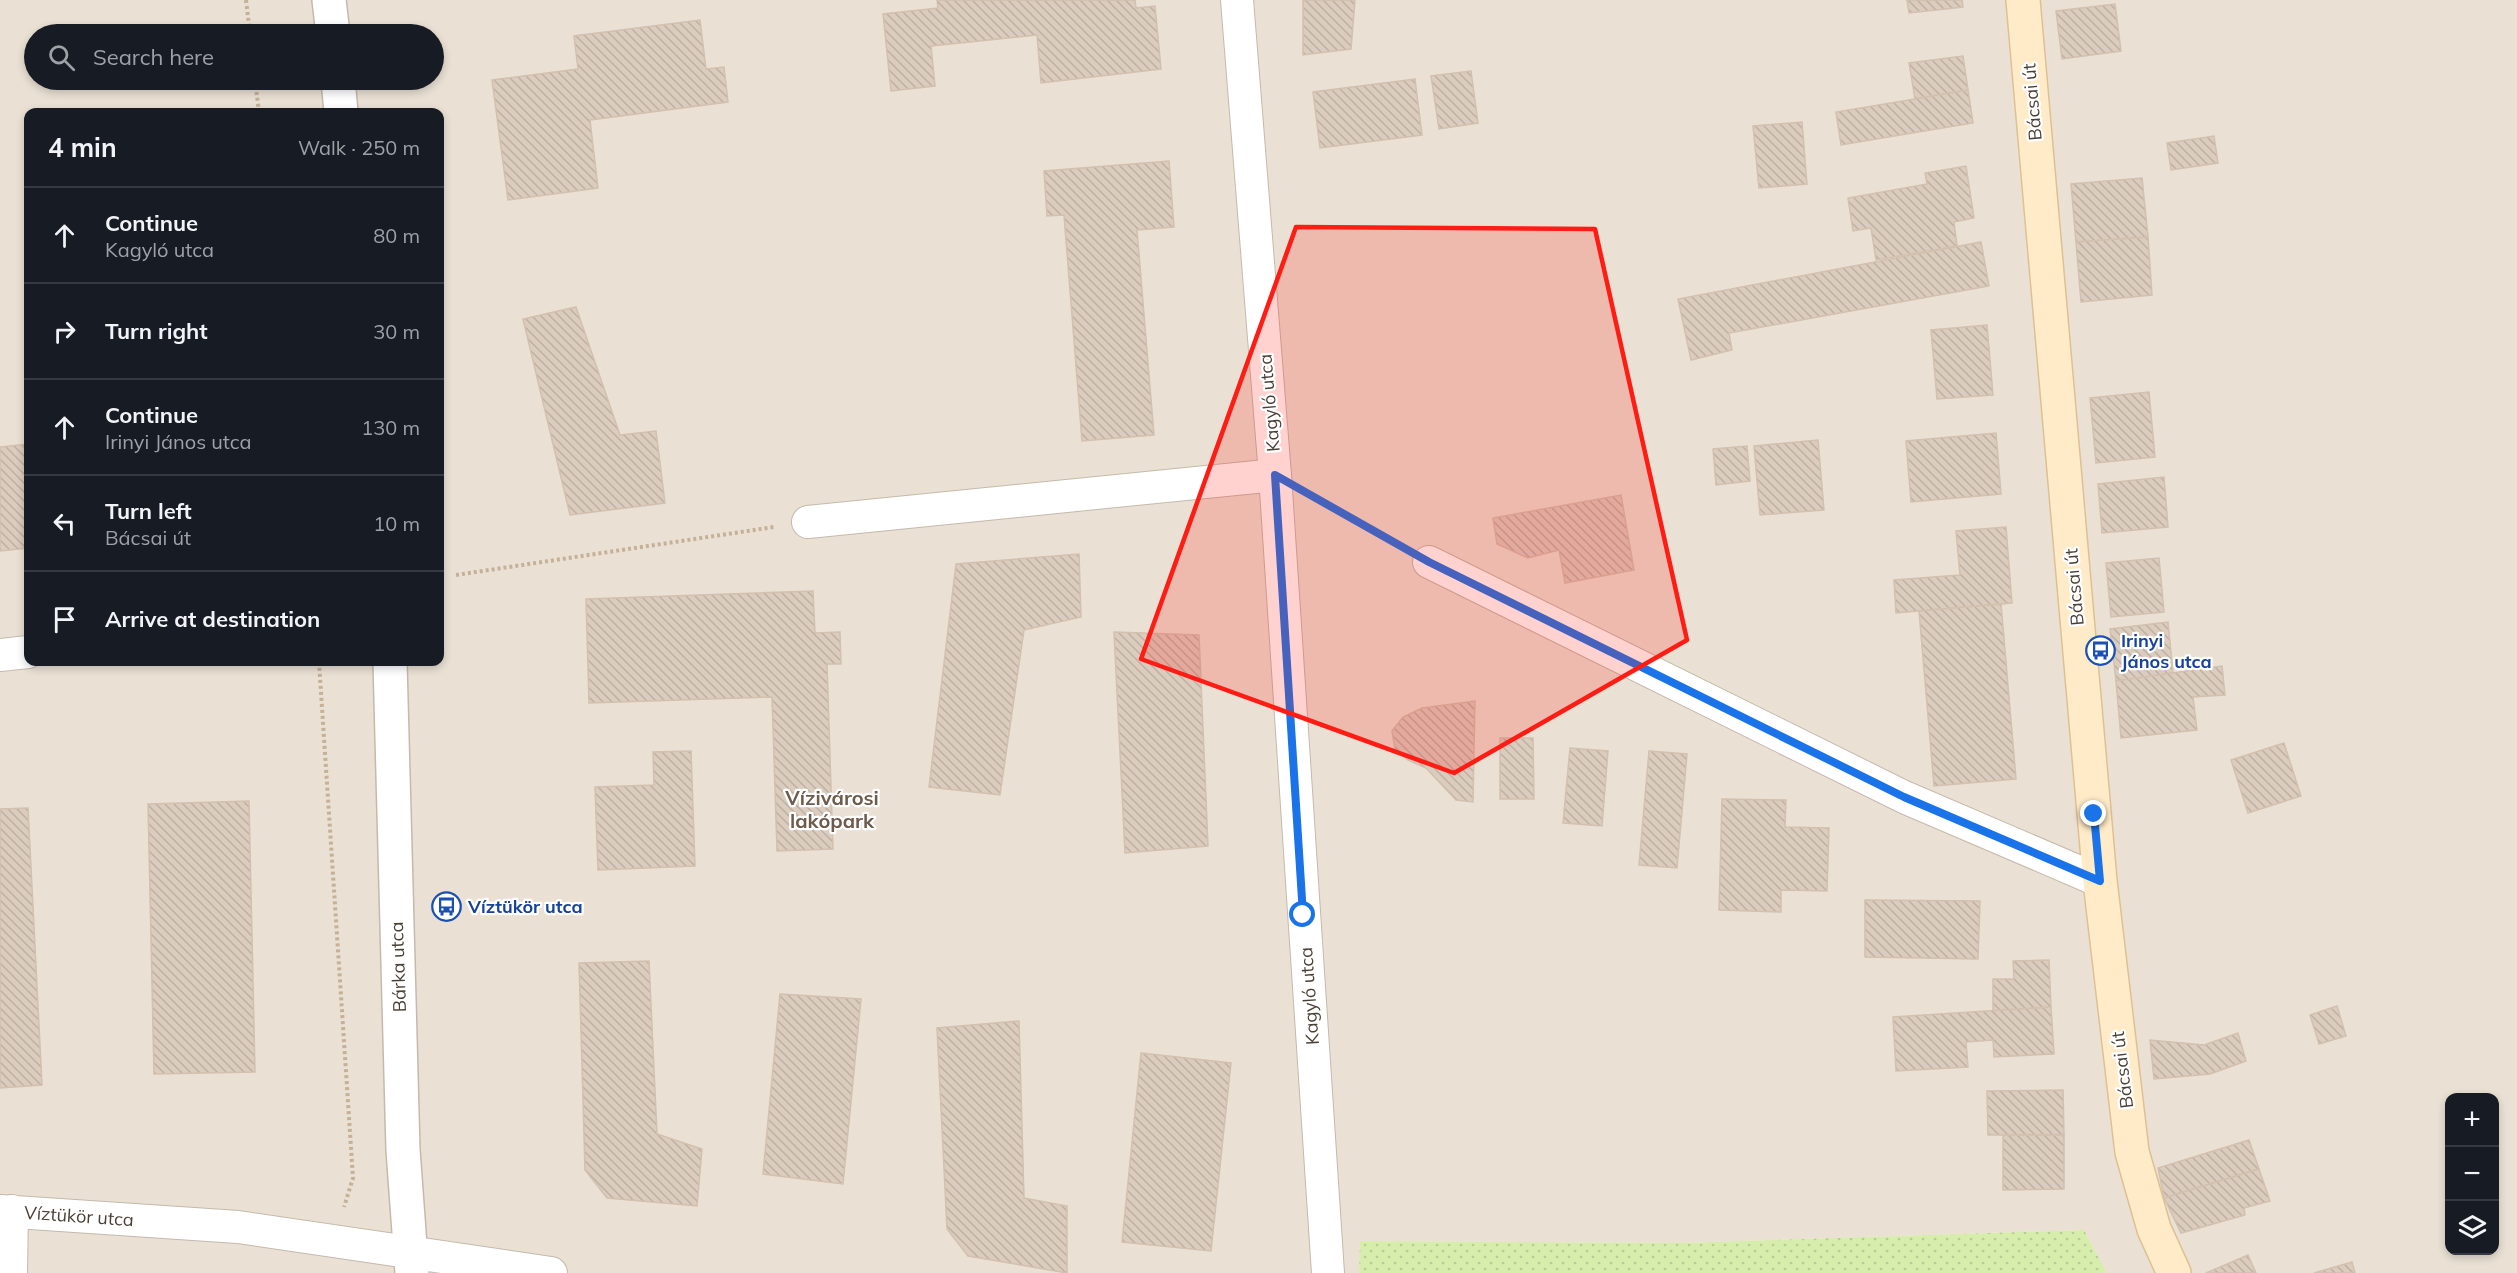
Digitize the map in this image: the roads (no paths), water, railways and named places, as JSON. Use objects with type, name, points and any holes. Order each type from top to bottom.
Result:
[{"type":"main road","name":"Bácsai út","points":[[2023,0],[2100,881],[2132,1152],[2154,1229],[2174,1273]]},
{"type":"street","points":[[329,0],[332,24]]},
{"type":"street","name":"Kagyló utca","points":[[1237,0],[1275,475],[1328,1273]]},
{"type":"street","points":[[339,90],[341,108]]},
{"type":"street","points":[[808,522],[1275,475]]},
{"type":"street","points":[[1429,562],[1904,797],[2100,881]]},
{"type":"street","points":[[0,655],[24,652]]},
{"type":"street","name":"Bárka utca","points":[[390,666],[403,1150],[411,1264]]},
{"type":"street","points":[[6,1211],[11,1273]]},
{"type":"street","name":"Víztükör utca","points":[[6,1211],[238,1227],[341,1243],[411,1264],[482,1261],[551,1273]]},
{"type":"place","name":"Irinyi János utca","points":[[2100,650]]},
{"type":"place","name":"Víztükör utca","points":[[447,906]]},
{"type":"district","name":"Vízivárosi lakópark","points":[[832,808]]}]
